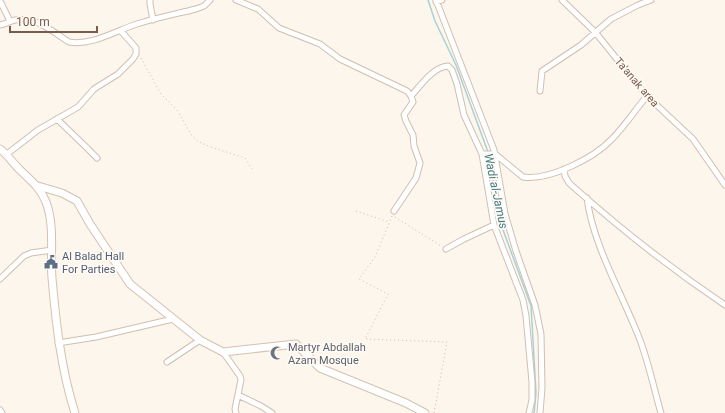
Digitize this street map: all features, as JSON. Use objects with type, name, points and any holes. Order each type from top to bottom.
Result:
[{"type":"street","points":[[150,0],[153,20]]},
{"type":"street","points":[[0,25],[10,21],[29,20],[43,25],[69,42],[73,43],[95,40],[121,31],[135,24],[200,8],[210,0]]},
{"type":"street","points":[[236,0],[258,9],[279,28],[320,44],[340,58],[407,91],[411,96],[413,102],[404,115],[413,135],[414,146],[420,163],[416,178],[394,211]]},
{"type":"street","points":[[442,0],[436,1],[495,154],[505,214],[535,305],[541,334],[542,388],[540,413]]},
{"type":"street","name":"Ta'anak area","points":[[562,0],[596,32],[646,96],[693,139],[725,185]]},
{"type":"street","points":[[540,91],[542,71],[582,45],[611,19],[651,0]]},
{"type":"street","points":[[0,1],[10,21]]},
{"type":"street","points":[[7,154],[38,130],[78,107],[94,89],[118,74],[133,59],[137,51],[121,31]]},
{"type":"street","points":[[411,96],[434,71],[442,66],[448,66],[452,70],[457,84],[464,115],[482,154],[494,224],[523,300],[526,316],[532,382],[532,400],[529,413]]},
{"type":"street","points":[[482,154],[495,154],[523,177],[548,176],[594,154],[611,140],[646,96]]},
{"type":"street","points":[[57,119],[97,158]]},
{"type":"street","points":[[0,150],[7,154],[18,168],[38,186],[50,215],[52,229],[52,276],[58,343],[65,380],[75,413]]},
{"type":"street","points":[[564,169],[569,182],[587,198],[673,269],[725,304]]},
{"type":"street","points":[[38,186],[62,193],[77,201],[90,224],[130,284],[200,340],[223,352],[240,376],[241,380],[235,408],[236,413]]},
{"type":"street","points":[[587,198],[593,227],[640,340],[661,413]]},
{"type":"street","points":[[446,249],[494,224]]},
{"type":"street","points":[[0,279],[24,256],[31,253],[52,250]]},
{"type":"street","points":[[58,343],[96,337],[173,319]]},
{"type":"street","points":[[166,362],[200,340]]},
{"type":"street","points":[[223,352],[296,344],[320,368],[406,403],[425,413]]},
{"type":"street","points":[[238,395],[272,413]]},
{"type":"path","points":[[137,51],[160,94],[177,110],[192,136],[199,142],[211,147],[245,158],[252,170]]},
{"type":"path","points":[[356,211],[390,222]]},
{"type":"path","points":[[434,413],[447,342],[365,339],[388,294],[359,279],[375,257],[393,215],[446,249]]},
{"type":"waterway","name":"Wadi al-Jamus","points":[[428,0],[435,21],[456,65],[488,152]]},
{"type":"waterway","name":"Wadi al-Jamus","points":[[489,156],[499,219],[531,306],[536,393],[534,413]]},
{"type":"place","name":"Al Balad Hall For Parties","points":[[51,262]]},
{"type":"place","name":"Martyr Abdallah Azam Mosque","points":[[277,353]]}]
